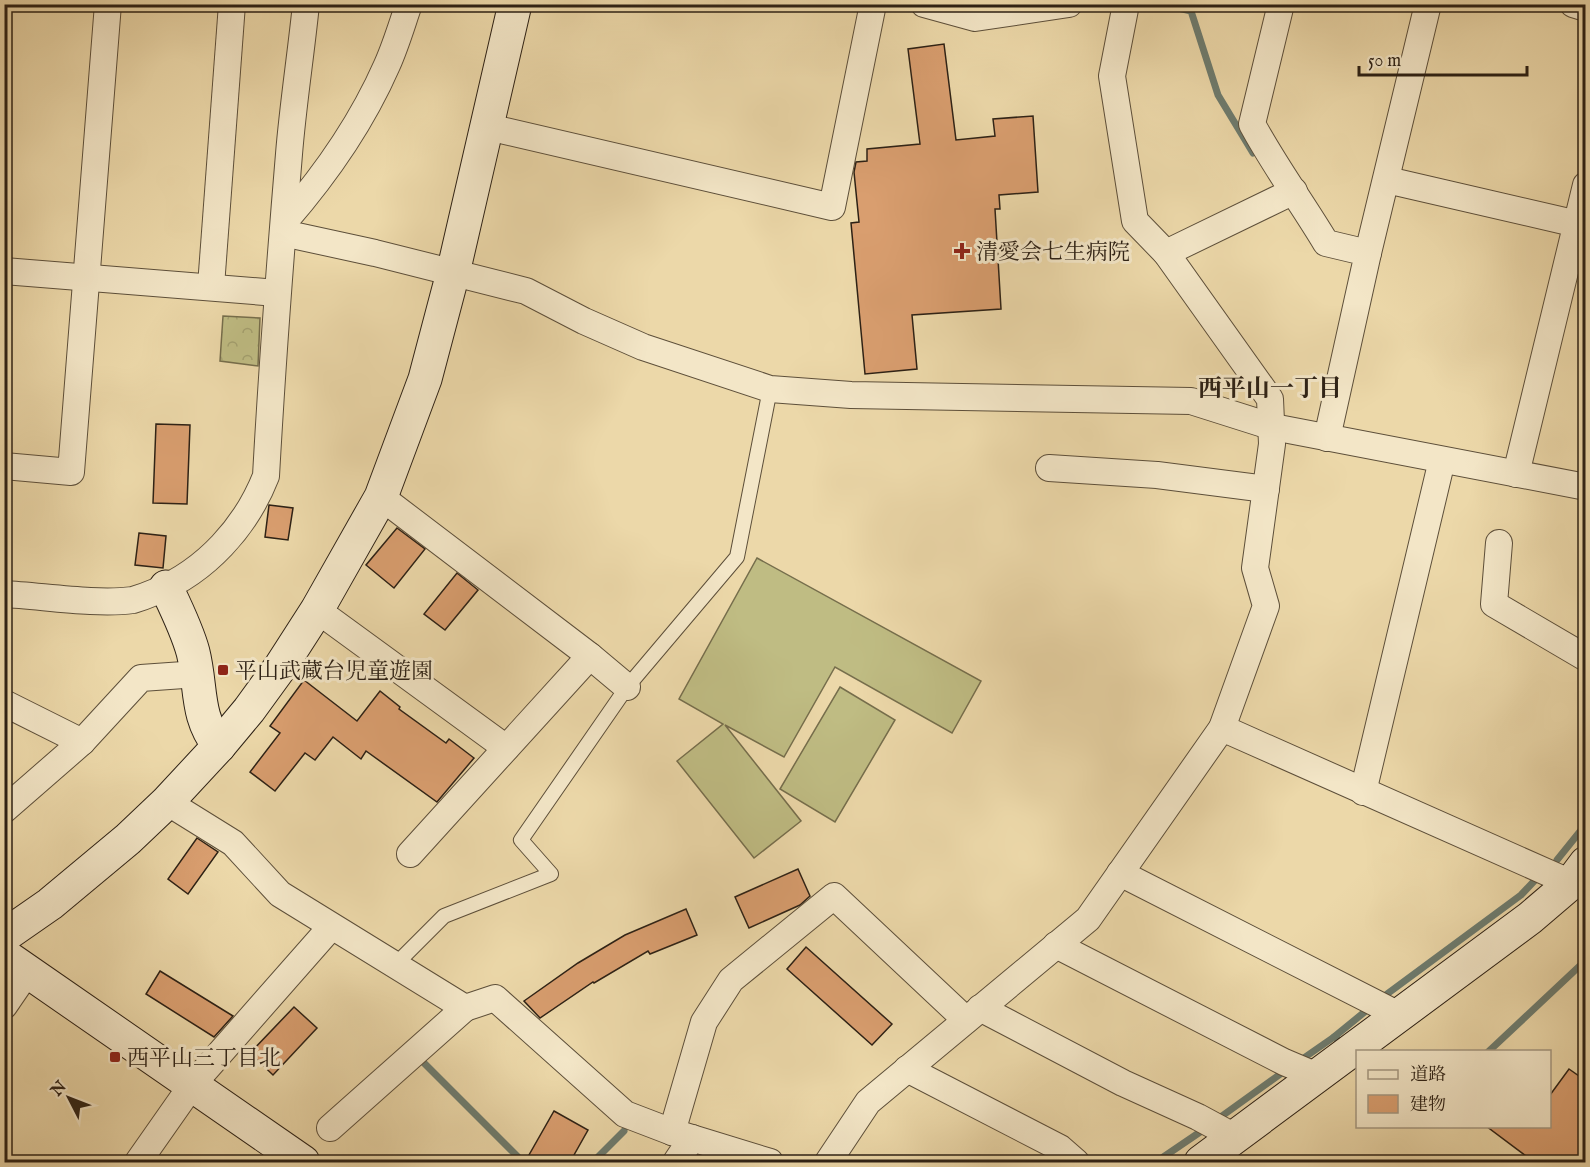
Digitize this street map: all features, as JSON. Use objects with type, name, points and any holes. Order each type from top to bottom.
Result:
[{"type":"street","points":[[4,466],[71,472],[108,4]]},
{"type":"street","points":[[211,286],[232,4]]},
{"type":"street","points":[[4,594],[116,602],[136,599],[166,587],[193,571],[226,542],[247,516],[266,476],[277,293],[289,152],[306,4]]},
{"type":"street","points":[[284,227],[351,132],[387,65],[409,4]]},
{"type":"street","points":[[4,936],[90,872],[167,802],[219,746],[281,666],[317,610],[381,497],[425,379],[453,273],[515,4]]},
{"type":"street","points":[[924,4],[975,18],[1069,4]]},
{"type":"street","points":[[828,1162],[868,1101],[1088,919],[1222,728],[1266,606],[1255,568],[1273,427],[1270,399],[1166,253],[1135,221],[1112,76],[1126,4]]},
{"type":"street","points":[[1281,4],[1252,124],[1326,243],[1368,253]]},
{"type":"street","points":[[1327,438],[1368,253],[1428,4]]},
{"type":"street","points":[[1573,4],[1586,8]]},
{"type":"street","points":[[488,127],[832,207],[866,6]]},
{"type":"street","points":[[1387,180],[1581,225]]},
{"type":"street","points":[[1516,474],[1581,225],[1586,185]]},
{"type":"street","points":[[1166,253],[1294,191]]},
{"type":"street","points":[[284,227],[526,291],[584,321],[643,347],[770,389],[851,395],[1191,401],[1273,427],[1586,487]]},
{"type":"street","points":[[4,271],[277,293]]},
{"type":"street","points":[[1363,792],[1443,460]]},
{"type":"street","points":[[1049,468],[1157,475],[1266,489]]},
{"type":"street","points":[[381,497],[590,656],[627,687]]},
{"type":"street","points":[[1499,543],[1494,604],[1586,658]]},
{"type":"street","points":[[166,587],[184,628],[198,674],[200,709],[205,725],[219,746]]},
{"type":"street","points":[[317,610],[506,748]]},
{"type":"street","points":[[410,854],[590,656]]},
{"type":"street","points":[[4,810],[82,742],[141,678],[198,674]]},
{"type":"street","points":[[4,703],[82,742]]},
{"type":"street","points":[[1201,1162],[1217,1127],[1300,1069],[1399,1016],[1530,918],[1578,873],[1363,792],[1222,728]]},
{"type":"street","points":[[167,802],[233,843],[280,894],[465,1008]]},
{"type":"street","points":[[1120,873],[1399,1016]]},
{"type":"street","points":[[676,1162],[704,1022],[731,981],[834,896],[973,1014],[1217,1127]]},
{"type":"street","points":[[138,1162],[192,1085],[331,927]]},
{"type":"street","points":[[1056,945],[1300,1069]]},
{"type":"street","points":[[4,1006],[16,963],[298,1161]]},
{"type":"street","points":[[330,1128],[465,1008],[495,998],[625,1114],[682,1135],[770,1162]]},
{"type":"street","points":[[907,1069],[1060,1148],[1076,1162]]},
{"type":"lane","points":[[395,965],[444,916],[551,874],[521,840],[627,687],[737,557],[770,389]]},
{"type":"green space","points":[[223,316],[260,318],[258,366],[220,361]]},
{"type":"green space","points":[[757,558],[981,681],[952,733],[835,667],[784,757],[725,725],[801,821],[754,858],[677,761],[723,724],[679,699]]},
{"type":"green space","points":[[840,687],[895,720],[835,822],[780,789]]},
{"type":"building","points":[[944,44],[956,140],[995,136],[993,119],[1033,116],[1038,192],[999,195],[1000,209],[995,209],[1001,309],[912,315],[917,369],[865,374],[851,223],[859,222],[854,172],[856,162],[867,161],[867,149],[920,144],[908,49]]},
{"type":"building","points":[[156,424],[190,425],[187,504],[153,503]]},
{"type":"building","points":[[269,505],[293,508],[288,540],[265,537]]},
{"type":"building","points":[[397,528],[425,549],[394,588],[366,565]]},
{"type":"building","points":[[139,533],[166,536],[163,568],[135,565]]},
{"type":"building","points":[[457,573],[478,590],[445,630],[424,614]]},
{"type":"building","points":[[304,680],[357,721],[380,691],[400,707],[399,709],[446,743],[449,739],[474,758],[437,802],[366,751],[361,759],[333,737],[315,760],[305,753],[275,791],[250,772],[280,733],[270,726]]},
{"type":"building","points":[[197,838],[218,852],[188,894],[168,879]]},
{"type":"building","points":[[798,869],[810,896],[800,905],[749,928],[735,897]]},
{"type":"building","points":[[686,909],[697,935],[650,954],[648,951],[593,982],[540,1018],[524,1001],[578,963],[625,935]]},
{"type":"building","points":[[806,947],[892,1024],[872,1045],[787,969]]},
{"type":"building","points":[[160,971],[233,1016],[214,1037],[146,994]]},
{"type":"building","points":[[294,1007],[317,1028],[273,1075],[250,1053]]},
{"type":"building","points":[[1569,1069],[1586,1081],[1586,1154],[1580,1162],[1534,1162],[1489,1128],[1551,1128],[1551,1094]]},
{"type":"building","points":[[554,1111],[588,1130],[570,1162],[525,1162]]},
{"type":"waterway","points":[[1162,4],[1191,11],[1218,95],[1253,153]]},
{"type":"waterway","points":[[1557,860],[1586,824]]},
{"type":"waterway","points":[[1387,994],[1521,895],[1537,878]]},
{"type":"waterway","points":[[1490,1050],[1586,960]]},
{"type":"waterway","points":[[1334,1037],[1367,1010]]},
{"type":"waterway","points":[[1298,1062],[1334,1037],[1337,1039]]},
{"type":"waterway","points":[[417,1064],[421,1060],[523,1162]]},
{"type":"waterway","points":[[1215,1121],[1286,1070]]},
{"type":"waterway","points":[[1156,1162],[1206,1128]]},
{"type":"waterway","points":[[593,1162],[624,1131]]},
{"type":"place","name":"清愛会七生病院","points":[[962,251]]},
{"type":"place","name":"平山武蔵台児童遊園","points":[[223,670]]},
{"type":"place","name":"西平山三丁目北","points":[[115,1057]]},
{"type":"district","name":"西平山一丁目","points":[[1270,388]]}]
